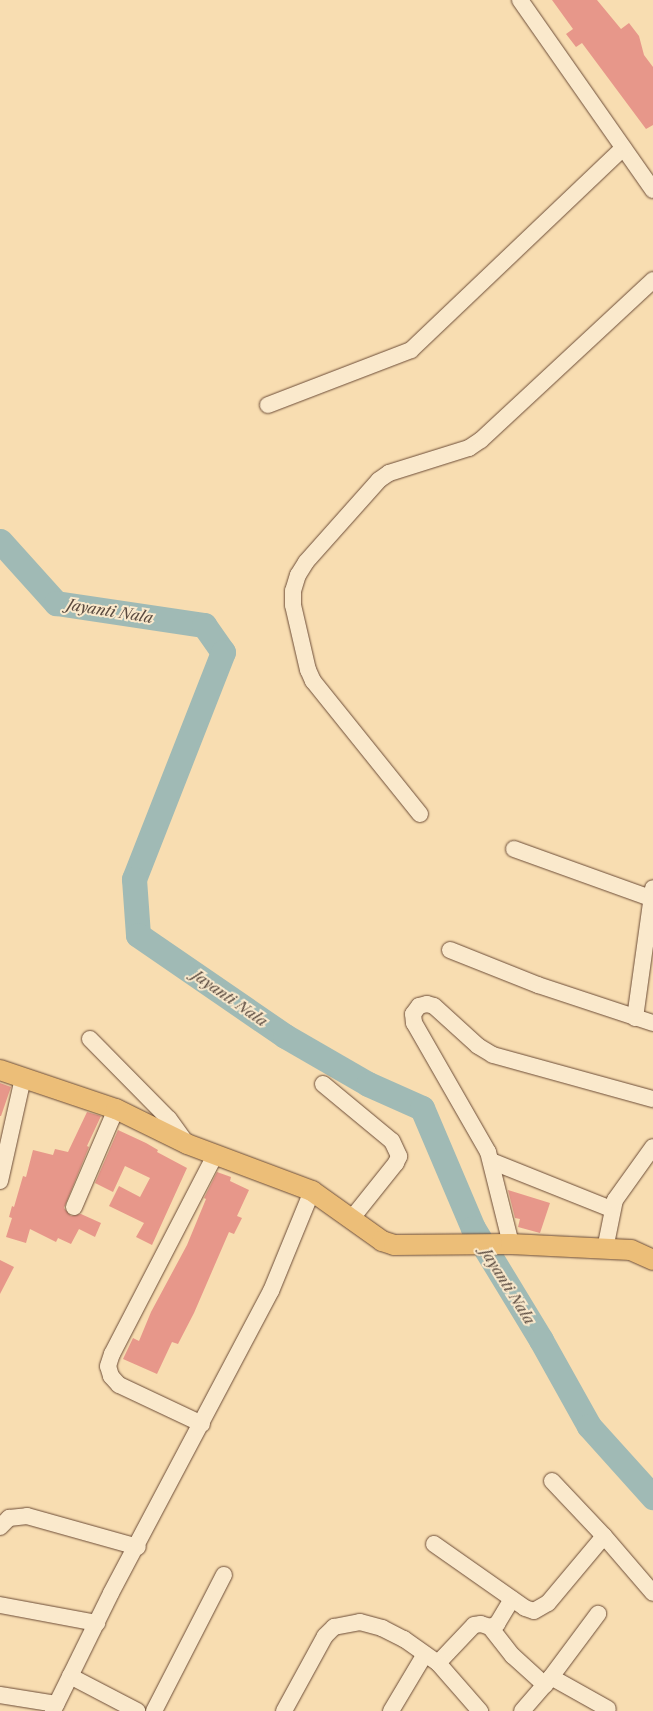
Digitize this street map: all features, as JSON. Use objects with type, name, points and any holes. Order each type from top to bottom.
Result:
[{"type":"main road","points":[[0,1070],[116,1109],[187,1144],[312,1191],[382,1241],[394,1245],[511,1244],[631,1250],[653,1260]]},
{"type":"street","points":[[520,0],[653,190]]},
{"type":"street","points":[[268,405],[411,350],[623,148]]},
{"type":"street","points":[[420,814],[320,693],[310,676],[293,605],[293,591],[298,575],[306,562],[379,480],[389,473],[469,448],[481,440],[653,280]]},
{"type":"street","points":[[514,849],[652,893],[635,1018]]},
{"type":"street","points":[[450,950],[538,985],[653,1023]]},
{"type":"street","points":[[511,1244],[491,1161],[414,1022],[414,1014],[420,1006],[427,1004],[434,1006],[478,1046],[493,1054],[653,1099]]},
{"type":"street","points":[[90,1039],[169,1119],[187,1144]]},
{"type":"street","points":[[0,1181],[22,1078]]},
{"type":"street","points":[[323,1084],[392,1142],[399,1156],[396,1163],[352,1218]]},
{"type":"street","points":[[74,1208],[116,1109]]},
{"type":"street","points":[[605,1249],[611,1209],[620,1191],[653,1147]]},
{"type":"street","points":[[202,1424],[119,1385],[111,1376],[108,1366],[116,1345],[214,1155]]},
{"type":"street","points":[[491,1161],[611,1209]]},
{"type":"street","points":[[0,1695],[55,1707],[271,1291],[312,1191]]},
{"type":"street","points":[[552,1482],[604,1536],[653,1593]]},
{"type":"street","points":[[0,1527],[9,1518],[27,1516],[138,1547]]},
{"type":"street","points":[[434,1544],[529,1611],[541,1608],[548,1603],[604,1536]]},
{"type":"street","points":[[154,1711],[224,1575]]},
{"type":"street","points":[[490,1627],[501,1620],[512,1599]]},
{"type":"street","points":[[0,1605],[97,1623]]},
{"type":"street","points":[[524,1710],[598,1614]]},
{"type":"street","points":[[284,1711],[325,1636],[334,1627],[360,1622],[382,1628],[404,1638],[431,1658],[480,1711]]},
{"type":"street","points":[[391,1711],[431,1658],[467,1629],[481,1624],[490,1627],[513,1656],[548,1681],[608,1709]]},
{"type":"street","points":[[70,1676],[136,1711]]},
{"type":"building","points":[[552,0],[597,0],[621,29],[629,23],[639,36],[644,55],[653,67],[653,125],[646,129],[582,43],[576,47],[566,34],[573,29]]},
{"type":"building","points":[[0,1083],[11,1087],[1,1116],[0,1116]]},
{"type":"building","points":[[87,1112],[101,1116],[87,1146],[89,1147],[64,1208],[71,1216],[81,1214],[101,1223],[95,1237],[79,1229],[71,1244],[58,1238],[56,1242],[30,1229],[26,1243],[6,1237],[12,1218],[9,1217],[12,1206],[14,1207],[23,1176],[26,1177],[33,1150],[53,1155],[55,1149],[68,1152]]},
{"type":"building","points":[[118,1130],[146,1143],[158,1150],[157,1152],[187,1168],[152,1245],[136,1237],[144,1223],[109,1206],[119,1186],[140,1197],[150,1178],[125,1166],[113,1192],[95,1183]]},
{"type":"building","points":[[217,1172],[231,1177],[230,1181],[249,1190],[237,1216],[242,1218],[234,1234],[229,1232],[194,1313],[178,1344],[172,1342],[157,1374],[123,1359],[133,1338],[139,1341],[151,1312],[187,1245],[206,1199],[204,1198]]},
{"type":"building","points":[[508,1190],[550,1203],[540,1233],[518,1227],[520,1219],[515,1218]]},
{"type":"building","points":[[0,1260],[14,1267],[0,1294]]},
{"type":"waterway","name":"Jayanti Nala","points":[[0,541],[56,603],[204,625],[223,652],[134,879],[138,935],[285,1036],[368,1084],[422,1108],[473,1228],[541,1340],[589,1426],[653,1497]]}]
